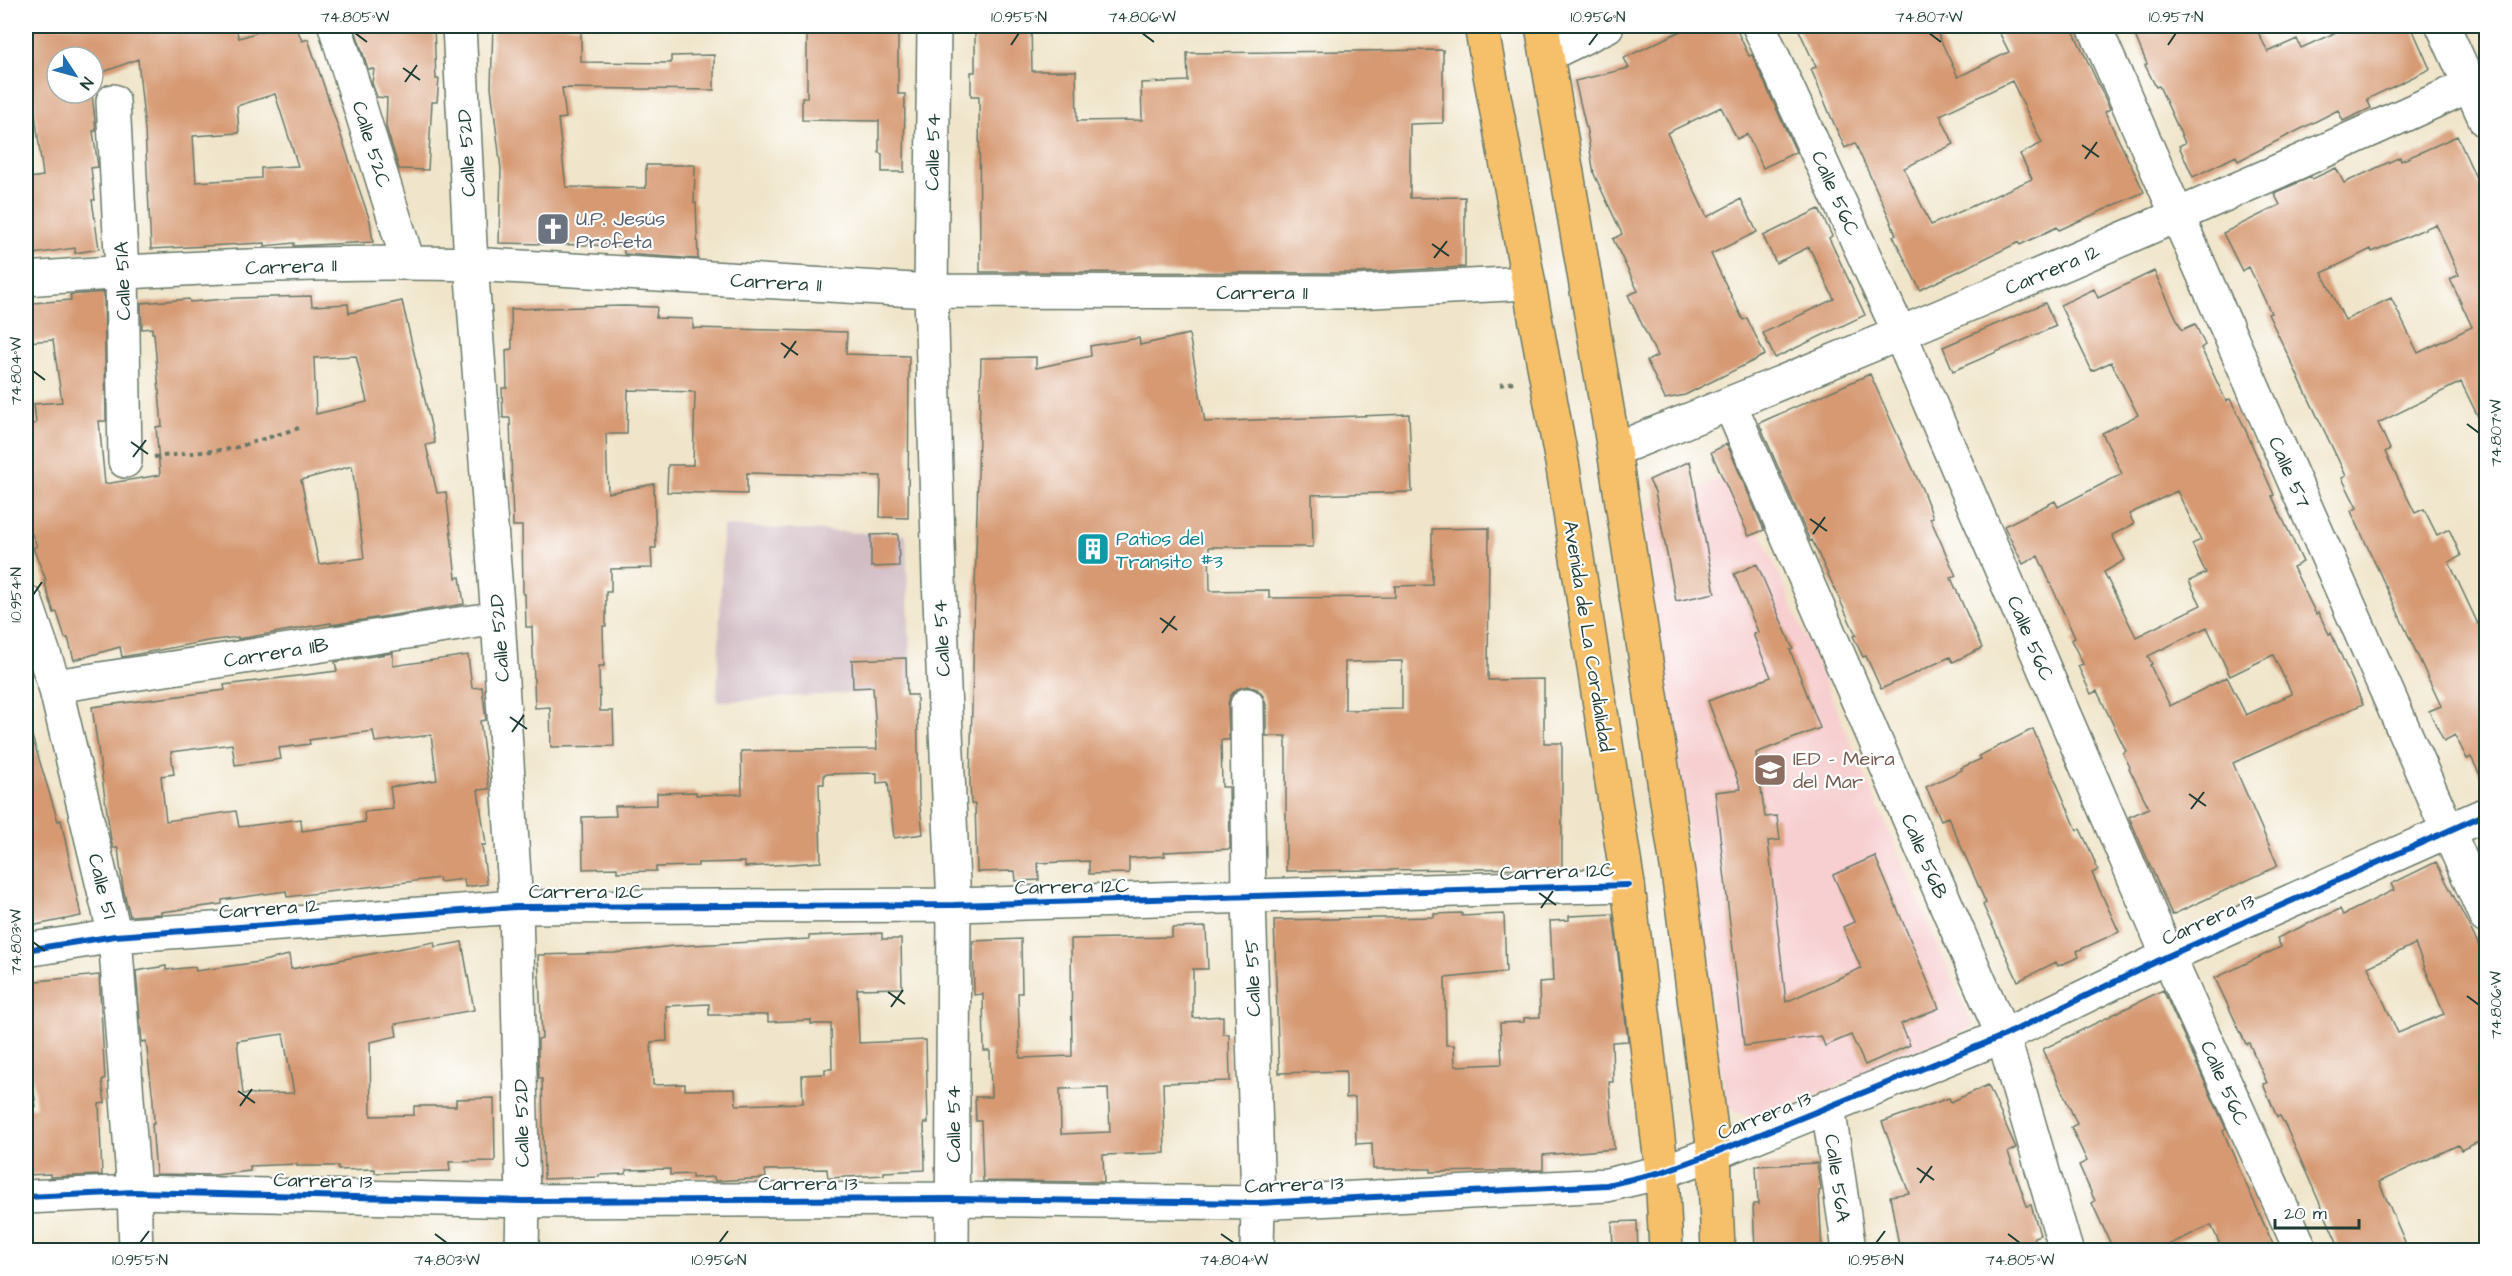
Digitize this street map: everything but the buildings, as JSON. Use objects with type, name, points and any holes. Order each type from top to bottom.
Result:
[{"type":"main road","name":"Avenida de La Cordialidad","points":[[1481,26],[1563,468],[1628,885],[1662,1172],[1666,1251]]},
{"type":"main road","points":[[1544,40],[1614,450],[1679,880],[1714,1153],[1718,1251]]},
{"type":"street","name":"Calle 52C","points":[[335,26],[408,262]]},
{"type":"street","name":"Calle 52D","points":[[459,26],[471,264],[498,618],[516,908],[523,1201],[522,1251]]},
{"type":"street","name":"Calle 54","points":[[934,26],[931,291],[939,579],[954,905],[952,1251]]},
{"type":"street","points":[[1544,40],[1607,26]]},
{"type":"street","name":"Calle 56C","points":[[1760,26],[1900,334],[2168,956],[2301,1251]]},
{"type":"street","name":"Calle 57","points":[[2094,26],[2487,917]]},
{"type":"street","points":[[2444,26],[2479,82],[2487,121]]},
{"type":"street","name":"Carrera 12","points":[[1614,450],[1900,334],[2177,217],[2479,82]]},
{"type":"street","name":"Calle 51A","points":[[113,101],[122,272],[125,460]]},
{"type":"street","name":"Carrera 11","points":[[26,279],[122,272],[408,262],[931,291],[1355,292],[1527,283]]},
{"type":"street","name":"Calle 56B","points":[[1730,404],[2003,1036],[2066,1251]]},
{"type":"street","name":"Calle 51","points":[[26,602],[55,686],[115,936],[135,1192],[136,1251]]},
{"type":"street","name":"Carrera 11B","points":[[55,686],[498,618]]},
{"type":"street","name":"Calle 55","points":[[1247,705],[1249,898],[1258,1203],[1257,1251]]},
{"type":"street","name":"Carrera 13","points":[[26,1197],[135,1192],[523,1201],[952,1199],[1258,1203],[1607,1185],[1662,1172],[1714,1153],[2003,1036],[2168,956],[2487,814]]},
{"type":"street","name":"Carrera 12C","points":[[516,908],[954,905],[1628,885]]},
{"type":"street","name":"Carrera 12","points":[[26,950],[115,936],[516,908]]},
{"type":"street","name":"Calle 56A","points":[[1828,1106],[1849,1251]]},
{"type":"path","points":[[125,460],[231,449],[299,428]]},
{"type":"shaded area","name":"IED - Meira del Mar","points":[[1735,472],[1973,1027],[1756,1121],[1726,1107],[1642,512]]},
{"type":"shaded area","points":[[723,526],[906,535],[911,689],[717,702]]},
{"type":"cycle path","points":[[26,1197],[134,1192],[523,1201],[952,1199],[1258,1203],[1607,1185],[1662,1172],[1714,1153],[2003,1036],[2168,956],[2486,814]]},
{"type":"cycle path","points":[[26,950],[115,936],[516,907],[954,905],[1628,885]]},
{"type":"place","name":"U.P. Jesús Profeta","points":[[553,229]]},
{"type":"place","name":"Patios del Transito #3","points":[[1093,549]]},
{"type":"place","name":"IED - Meira del Mar","points":[[1770,770]]}]
